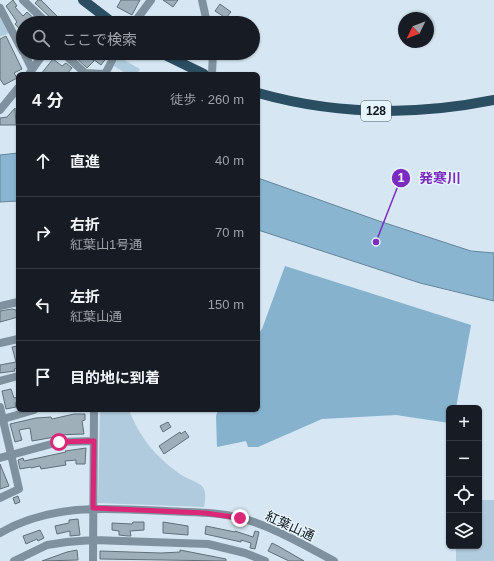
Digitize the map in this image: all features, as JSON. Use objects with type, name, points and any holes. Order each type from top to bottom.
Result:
[{"type":"main road","points":[[83,0],[103,16]]},
{"type":"main road","points":[[175,60],[200,72]]},
{"type":"main road","name":"128","points":[[260,93],[332,109],[386,112],[430,110],[494,100]]},
{"type":"street","points":[[23,0],[40,16]]},
{"type":"street","points":[[139,16],[151,0]]},
{"type":"street","points":[[202,0],[205,16]]},
{"type":"street","points":[[0,8],[16,39]]},
{"type":"street","points":[[26,60],[30,72]]},
{"type":"street","points":[[30,72],[39,60]]},
{"type":"street","points":[[71,60],[84,72]]},
{"type":"street","points":[[106,72],[112,60]]},
{"type":"street","points":[[212,72],[213,60]]},
{"type":"street","points":[[1,110],[16,91]]},
{"type":"street","points":[[0,100],[1,110]]},
{"type":"street","points":[[0,306],[16,302]]},
{"type":"street","points":[[0,343],[16,339]]},
{"type":"street","points":[[0,381],[16,377]]},
{"type":"street","points":[[0,407],[1,419],[19,489],[0,498]]},
{"type":"street","points":[[1,419],[27,412]]},
{"type":"street","points":[[93,561],[94,412]]},
{"type":"street","points":[[0,458],[10,454],[59,442],[94,441]]},
{"type":"street","name":"紅葉山通","points":[[0,533],[13,526],[47,514],[93,508],[205,513],[240,518],[283,534],[334,561]]},
{"type":"street","points":[[14,561],[47,546],[67,542],[93,540],[208,544],[245,553],[261,560]]},
{"type":"shaded area","points":[[0,16],[9,33],[0,37]]},
{"type":"shaded area","points":[[117,60],[124,60],[140,69],[138,72],[124,72],[114,66]]},
{"type":"shaded area","points":[[16,153],[16,201],[0,202],[0,155]]},
{"type":"shaded area","points":[[260,179],[379,221],[471,251],[494,253],[494,301],[420,283],[260,231]]},
{"type":"shaded area","points":[[285,266],[471,325],[457,405],[446,405],[446,423],[396,415],[322,419],[258,447],[248,447],[246,441],[217,447],[216,416],[217,412],[260,412],[260,332]]},
{"type":"shaded area","points":[[100,412],[130,412],[138,429],[156,454],[171,468],[202,486],[205,493],[204,507],[98,503]]},
{"type":"shaded area","points":[[482,500],[494,500],[494,561],[456,561],[456,549],[482,549]]},
{"type":"building","points":[[13,0],[17,6],[15,7],[23,16],[16,16],[16,21],[6,6]]},
{"type":"building","points":[[38,0],[41,0],[57,16],[49,16],[35,3]]},
{"type":"building","points":[[121,0],[140,0],[132,15],[117,7]]},
{"type":"building","points":[[163,0],[178,0],[173,7]]},
{"type":"building","points":[[220,4],[231,12],[228,16],[223,16],[215,11]]},
{"type":"building","points":[[27,12],[31,16],[23,16]]},
{"type":"building","points":[[6,36],[16,57],[16,60],[18,60],[22,69],[14,73],[16,79],[4,85],[0,79],[0,39]]},
{"type":"building","points":[[52,60],[62,66],[66,63],[72,68],[69,72],[43,72]]},
{"type":"building","points":[[78,60],[94,61],[87,68]]},
{"type":"building","points":[[94,60],[105,60],[101,65]]},
{"type":"building","points":[[15,108],[16,125],[0,125],[0,118],[7,117]]},
{"type":"building","points":[[12,309],[16,310],[16,318],[0,322],[0,311]]},
{"type":"building","points":[[16,346],[16,362],[12,347]]},
{"type":"building","points":[[16,362],[16,368],[14,369],[15,371],[0,373],[0,365]]},
{"type":"building","points":[[11,389],[14,398],[16,398],[16,407],[6,409],[2,391]]},
{"type":"building","points":[[74,414],[85,414],[85,420],[82,421],[84,434],[55,435],[55,437],[32,441],[30,428],[19,430],[22,440],[15,442],[10,424],[36,418],[51,417],[52,419]]},
{"type":"building","points":[[168,422],[171,427],[163,432],[160,426]]},
{"type":"building","points":[[185,431],[189,437],[164,454],[159,446],[180,432],[181,434]]},
{"type":"building","points":[[86,448],[85,464],[76,464],[76,460],[65,461],[66,465],[41,469],[40,466],[20,469],[18,460],[23,458],[24,461],[66,452],[65,451]]},
{"type":"building","points":[[0,464],[9,486],[0,489]]},
{"type":"building","points":[[18,496],[20,502],[15,504],[13,498]]},
{"type":"building","points":[[78,519],[80,535],[70,536],[70,531],[57,534],[55,526],[69,523],[69,520]]},
{"type":"building","points":[[133,522],[144,522],[144,530],[130,531],[131,536],[128,536],[119,535],[119,531],[112,530],[112,523],[132,524]]},
{"type":"building","points":[[163,522],[188,526],[188,535],[163,533]]},
{"type":"building","points":[[206,526],[235,531],[253,537],[255,531],[259,532],[255,549],[250,548],[251,543],[241,540],[241,542],[205,534]]},
{"type":"building","points":[[40,530],[44,538],[38,541],[37,539],[26,544],[23,536]]},
{"type":"building","points":[[272,543],[304,561],[289,561],[268,551]]},
{"type":"building","points":[[77,550],[78,560],[42,561],[67,552]]},
{"type":"building","points":[[180,550],[226,559],[226,561],[100,559],[100,551],[161,553],[180,552]]},
{"type":"place","name":"発寒川","points":[[376,242]]},
{"type":"route","points":[[59,442],[94,441],[93,508],[205,513],[240,518]]}]
